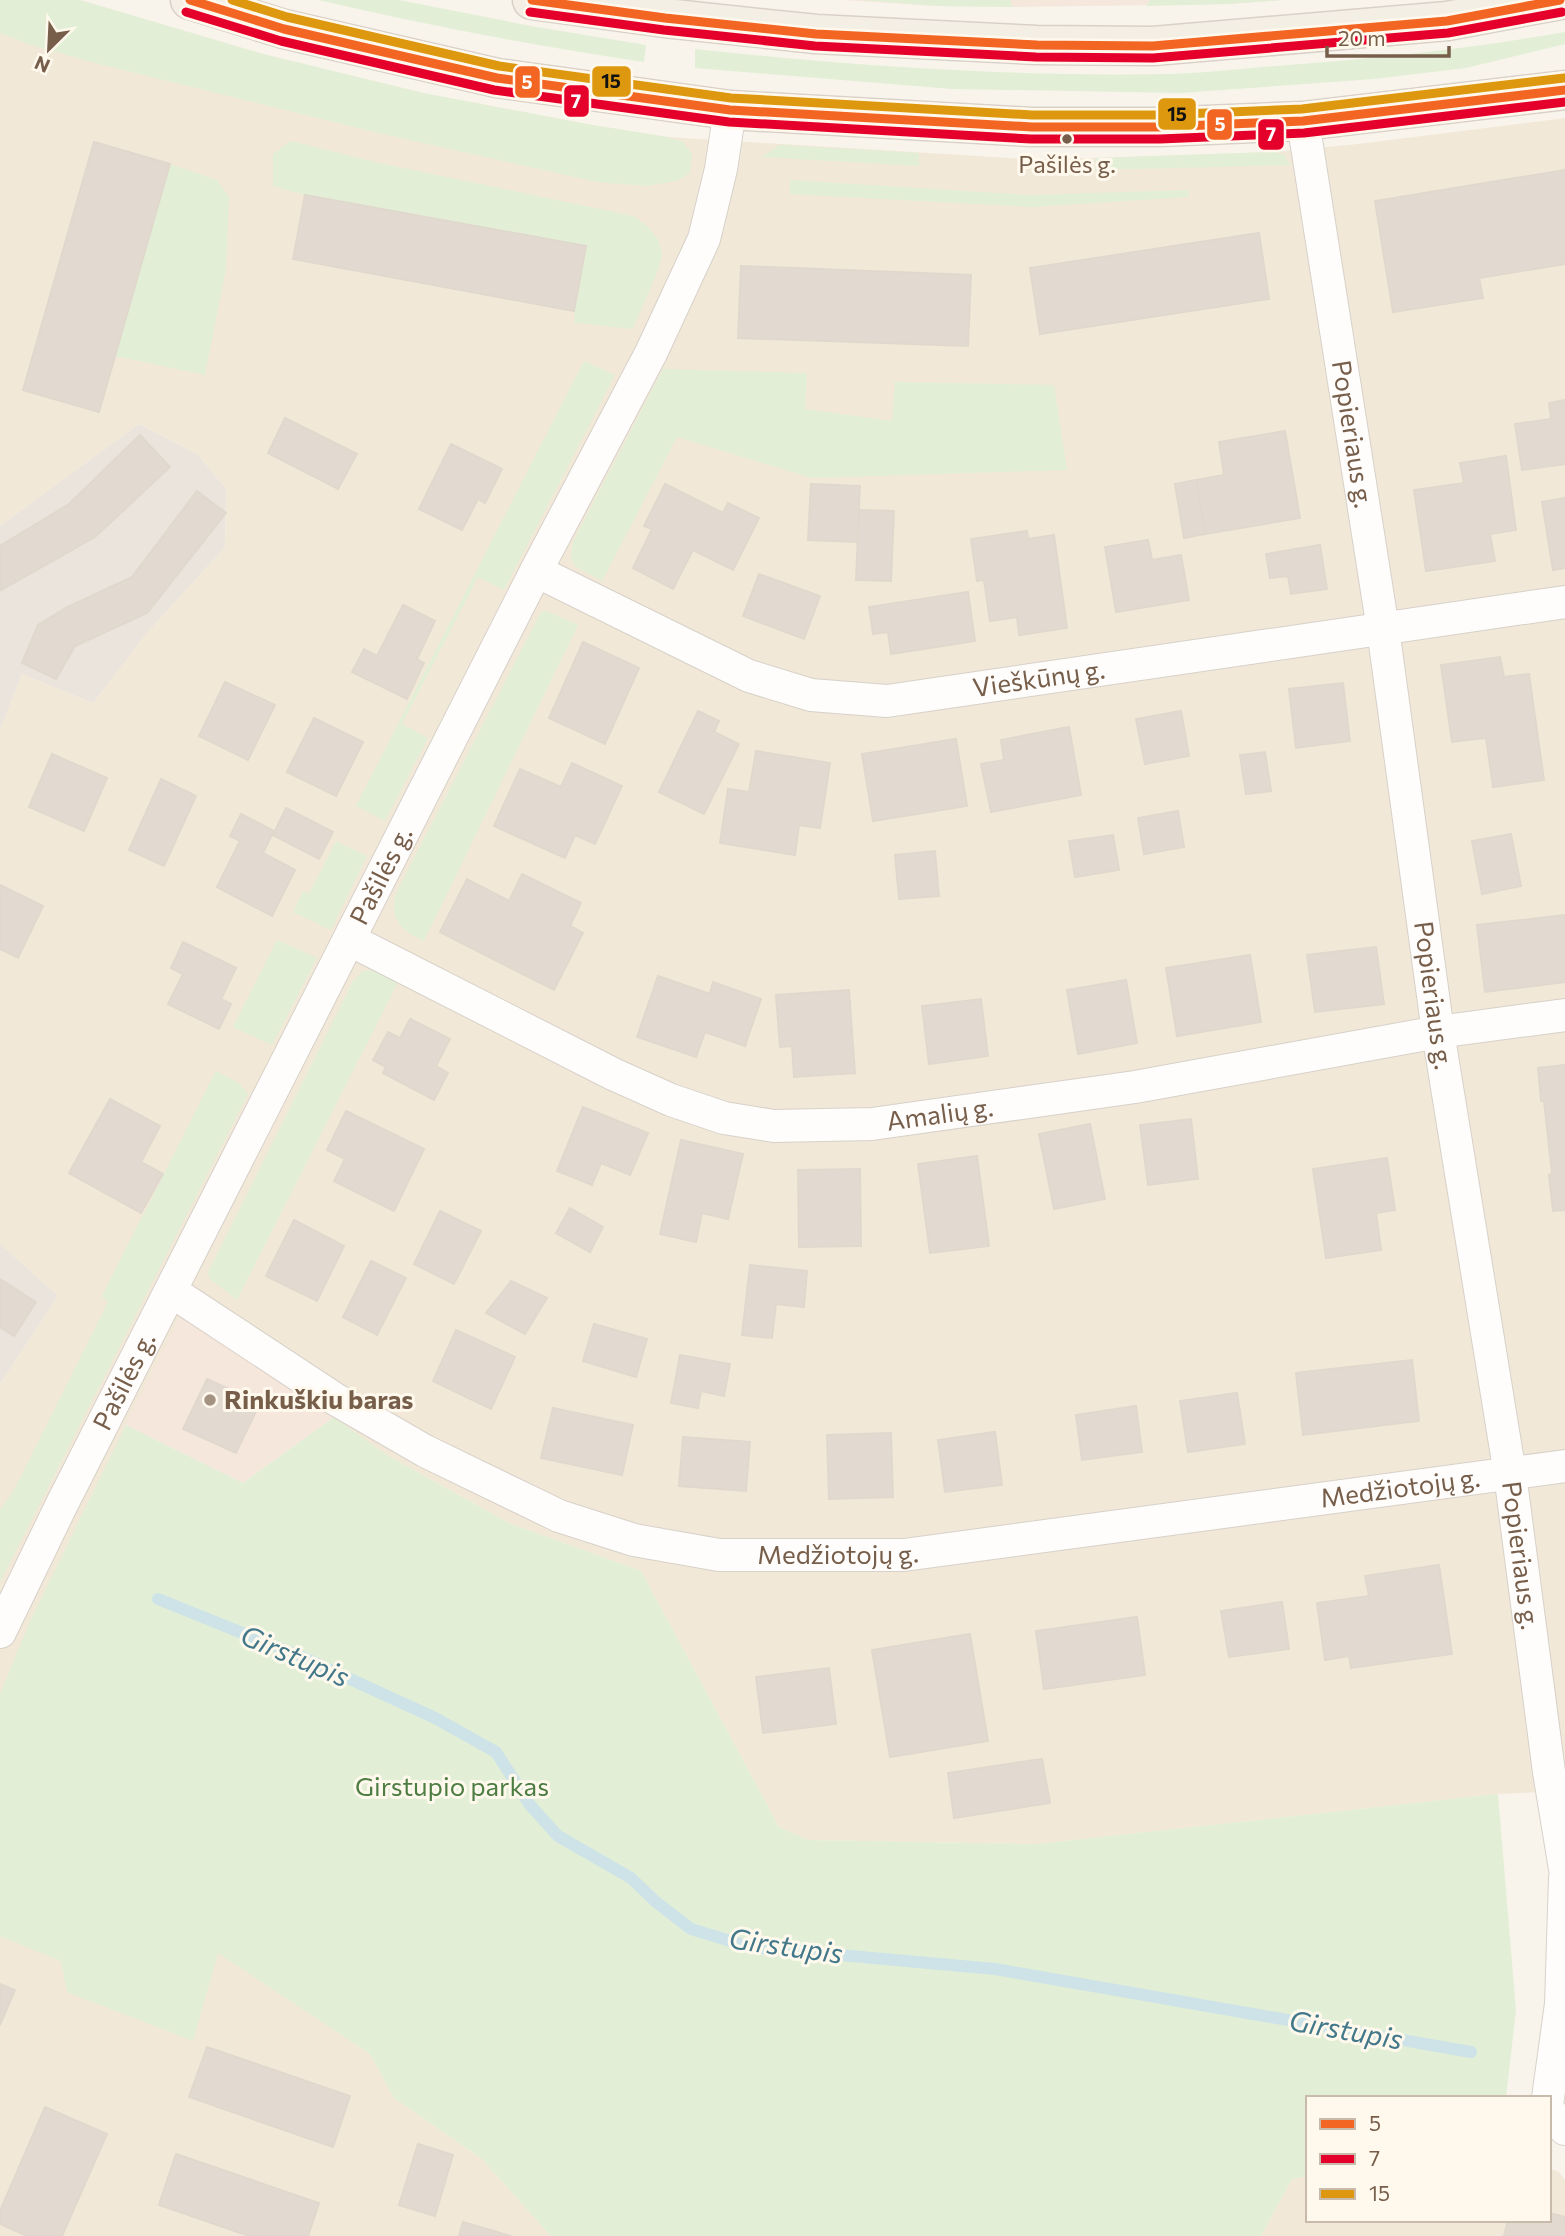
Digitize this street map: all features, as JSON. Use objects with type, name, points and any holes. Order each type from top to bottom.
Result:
[{"type":"main road","points":[[190,0],[284,29],[496,78],[730,110],[1032,127],[1159,127],[1303,121],[1565,90]]},
{"type":"main road","points":[[532,0],[816,34],[1037,45],[1153,46],[1447,21],[1560,0]]},
{"type":"street","name":"Pašilės g.","points":[[0,1632],[536,570],[651,353],[704,239],[721,169],[730,110]]},
{"type":"street","name":"Popieriaus g.","points":[[1303,121],[1383,629],[1438,1032],[1510,1474],[1549,1773],[1565,1869]]},
{"type":"street","name":"Vieškūnų g.","points":[[536,570],[749,676],[811,695],[887,701],[1565,602]]},
{"type":"street","name":"Amalių g.","points":[[350,940],[613,1074],[671,1100],[724,1118],[774,1126],[872,1124],[1135,1087],[1438,1032],[1565,1015]]},
{"type":"street","name":"Medžiotojų g.","points":[[171,1291],[358,1412],[425,1451],[559,1516],[634,1541],[719,1555],[904,1555],[1565,1466]]},
{"type":"street","points":[[1548,2096],[1561,2004],[1565,1878]]},
{"type":"street","points":[[1551,2113],[1565,2129]]},
{"type":"shaded area","points":[[0,0],[80,0],[263,54],[423,93],[668,137],[1026,159],[1095,158],[1274,152],[1565,118],[1565,1791],[1498,1794],[1037,1844],[808,1840],[779,1827],[641,1571],[511,1524],[385,1454],[214,1337],[126,1425],[157,1441],[218,1952],[370,2054],[394,2098],[482,2159],[551,2236],[0,2236],[0,1384],[58,1296],[0,1244],[0,730],[22,674],[93,703],[145,635],[225,547],[226,489],[197,454],[139,424],[0,526]]},
{"type":"shaded area","points":[[842,0],[1282,0],[1229,4],[1013,7],[937,6]]},
{"type":"shaded area","points":[[139,424],[197,454],[226,489],[225,547],[145,635],[93,703],[22,674],[0,730],[0,526]]},
{"type":"shaded area","points":[[0,1244],[58,1296],[0,1384]]},
{"type":"shaded area","points":[[180,1317],[334,1417],[243,1483],[126,1425]]},
{"type":"shaded area","points":[[1551,2169],[1559,2172],[1565,2180],[1565,2236],[1261,2236],[1292,2179],[1306,2176],[1306,2222],[1551,2222]]},
{"type":"green space","points":[[0,0],[80,0],[263,54],[423,93],[668,137],[683,142],[692,154],[690,173],[677,181],[646,186],[597,182],[370,131],[103,65],[31,45],[0,33]]},
{"type":"green space","points":[[318,0],[399,0],[646,45],[644,62],[480,34]]},
{"type":"green space","points":[[859,0],[1010,0],[1013,7],[937,6]]},
{"type":"green space","points":[[1150,0],[1282,0],[1146,6]]},
{"type":"green space","points":[[1565,32],[1565,44],[1466,68],[1374,79],[1181,93],[952,89],[695,68],[695,49],[932,69],[1051,74],[1183,73],[1421,53]]},
{"type":"green space","points":[[291,141],[375,162],[633,216],[656,237],[662,255],[633,329],[575,323],[574,311],[586,246],[305,195],[273,186],[273,154]]},
{"type":"green space","points":[[779,145],[919,153],[919,166],[762,157]]},
{"type":"green space","points":[[1274,152],[1284,155],[1290,165],[1095,170],[1095,158]]},
{"type":"green space","points":[[170,164],[217,180],[229,197],[226,268],[205,375],[115,356]]},
{"type":"green space","points":[[790,180],[1031,195],[1188,190],[1189,197],[1031,207],[790,194]]},
{"type":"green space","points":[[584,361],[615,375],[504,590],[478,577],[402,724],[428,738],[385,821],[356,806]]},
{"type":"green space","points":[[663,369],[807,373],[805,409],[892,421],[895,382],[1054,385],[1067,470],[812,478],[677,437],[602,581],[575,566],[571,556],[573,542]]},
{"type":"green space","points":[[547,611],[578,625],[424,941],[409,933],[399,923],[394,911],[395,895],[541,612]]},
{"type":"green space","points":[[336,841],[367,856],[331,930],[293,912],[303,891],[309,894]]},
{"type":"green space","points":[[277,940],[317,958],[272,1045],[233,1027]]},
{"type":"green space","points":[[369,970],[399,980],[237,1300],[209,1278],[208,1272],[353,981],[362,972]]},
{"type":"green space","points":[[216,1071],[240,1084],[248,1094],[0,1582],[0,1510],[14,1490],[108,1302],[102,1296]]},
{"type":"green space","name":"Girstupio parkas","points":[[334,1417],[385,1454],[511,1524],[641,1571],[779,1827],[808,1840],[1037,1844],[1498,1794],[1516,2010],[1506,2096],[1306,2096],[1306,2176],[1292,2179],[1261,2236],[551,2236],[482,2159],[394,2098],[370,2054],[218,1953],[193,2041],[67,1992],[61,1961],[0,1936],[0,1694],[31,1619],[126,1425],[243,1483]]},
{"type":"building","points":[[94,142],[170,164],[99,412],[23,390]]},
{"type":"building","points":[[1565,170],[1565,264],[1479,278],[1483,298],[1393,312],[1375,201]]},
{"type":"building","points":[[305,195],[586,246],[574,311],[293,259]]},
{"type":"building","points":[[1259,233],[1269,299],[1040,334],[1030,268]]},
{"type":"building","points":[[741,266],[971,275],[968,346],[738,338]]},
{"type":"building","points":[[1565,400],[1565,464],[1522,470],[1515,424],[1551,419],[1549,403]]},
{"type":"building","points":[[285,418],[357,454],[338,489],[268,453]]},
{"type":"building","points":[[1285,431],[1300,518],[1205,534],[1196,480],[1224,475],[1219,442]]},
{"type":"building","points":[[140,435],[170,467],[95,537],[1,590],[0,546],[69,504]]},
{"type":"building","points":[[451,444],[502,469],[485,503],[478,499],[462,530],[419,509]]},
{"type":"building","points":[[1506,456],[1516,530],[1490,534],[1495,561],[1426,571],[1414,490],[1464,483],[1460,463]]},
{"type":"building","points":[[1196,480],[1205,534],[1184,538],[1175,484]]},
{"type":"building","points":[[665,484],[723,513],[728,503],[759,518],[733,570],[693,550],[673,589],[633,568],[652,529],[644,526]]},
{"type":"building","points":[[811,484],[860,486],[857,542],[808,540]]},
{"type":"building","points":[[197,491],[226,513],[147,613],[75,646],[56,679],[22,663],[38,625],[66,608],[132,577]]},
{"type":"building","points":[[1565,498],[1565,568],[1553,570],[1542,502]]},
{"type":"building","points":[[859,510],[894,511],[891,581],[856,580]]},
{"type":"building","points":[[1027,531],[1028,539],[1054,535],[1067,628],[1019,635],[1017,617],[990,621],[984,580],[977,581],[971,539]]},
{"type":"building","points":[[1148,540],[1152,560],[1181,555],[1189,600],[1116,612],[1105,547]]},
{"type":"building","points":[[1320,545],[1327,589],[1291,594],[1288,576],[1270,578],[1266,554]]},
{"type":"building","points":[[759,574],[820,596],[804,639],[743,616]]},
{"type":"building","points":[[968,592],[975,641],[891,654],[888,632],[873,634],[869,607]]},
{"type":"building","points":[[403,605],[435,621],[417,659],[424,663],[407,699],[352,672],[364,649],[377,656]]},
{"type":"building","points":[[583,642],[639,668],[605,744],[549,718]]},
{"type":"building","points":[[1500,657],[1504,677],[1529,674],[1544,780],[1493,787],[1486,738],[1452,742],[1441,665]]},
{"type":"building","points":[[225,682],[275,705],[248,760],[199,736]]},
{"type":"building","points":[[1343,683],[1350,741],[1296,748],[1289,689]]},
{"type":"building","points":[[698,711],[719,721],[714,732],[739,744],[704,814],[659,792]]},
{"type":"building","points":[[1181,711],[1189,756],[1145,764],[1136,719]]},
{"type":"building","points":[[314,718],[363,742],[336,796],[287,772]]},
{"type":"building","points":[[1069,727],[1081,795],[991,812],[981,764],[1004,760],[1001,740]]},
{"type":"building","points":[[956,739],[967,806],[873,821],[862,754]]},
{"type":"building","points":[[756,751],[830,763],[820,828],[799,825],[795,855],[720,843],[728,789],[749,792]]},
{"type":"building","points":[[1265,752],[1271,791],[1246,794],[1240,755]]},
{"type":"building","points":[[52,754],[107,778],[84,831],[29,807]]},
{"type":"building","points":[[572,763],[622,786],[595,844],[575,835],[565,858],[494,826],[520,769],[561,787]]},
{"type":"building","points":[[161,779],[196,796],[164,866],[129,850]]},
{"type":"building","points":[[286,808],[333,832],[319,859],[273,835]]},
{"type":"building","points":[[1178,811],[1184,847],[1144,854],[1138,818]]},
{"type":"building","points":[[241,814],[274,831],[263,853],[295,870],[272,916],[217,887],[240,841],[230,836]]},
{"type":"building","points":[[1511,834],[1521,886],[1482,894],[1472,841]]},
{"type":"building","points":[[1113,835],[1119,870],[1075,877],[1069,841]]},
{"type":"building","points":[[935,851],[939,896],[899,899],[895,855]]},
{"type":"building","points":[[522,874],[581,903],[570,926],[583,933],[554,990],[440,932],[467,879],[509,901]]},
{"type":"building","points":[[0,885],[43,906],[18,958],[0,949]]},
{"type":"building","points":[[1565,915],[1565,982],[1485,992],[1477,925]]},
{"type":"building","points":[[183,942],[236,968],[221,999],[231,1004],[219,1029],[168,1004],[183,974],[171,968]]},
{"type":"building","points":[[1376,947],[1384,1004],[1315,1012],[1307,955]]},
{"type":"building","points":[[1250,955],[1261,1022],[1177,1036],[1166,968]]},
{"type":"building","points":[[658,976],[710,994],[713,982],[761,999],[745,1046],[705,1032],[696,1057],[637,1037]]},
{"type":"building","points":[[1126,980],[1137,1043],[1078,1054],[1067,990]]},
{"type":"building","points":[[849,990],[855,1073],[794,1077],[792,1046],[780,1047],[776,995]]},
{"type":"building","points":[[981,999],[988,1056],[929,1064],[922,1006]]},
{"type":"building","points":[[410,1019],[450,1039],[436,1066],[448,1073],[434,1100],[383,1073],[386,1067],[373,1060],[388,1032],[400,1038]]},
{"type":"building","points":[[1565,1065],[1565,1210],[1553,1211],[1549,1175],[1552,1174],[1538,1068]]},
{"type":"building","points":[[110,1099],[160,1126],[141,1162],[163,1174],[141,1213],[69,1173]]},
{"type":"building","points":[[583,1107],[648,1133],[630,1175],[601,1163],[592,1185],[557,1171]]},
{"type":"building","points":[[346,1111],[424,1149],[394,1211],[334,1181],[345,1159],[327,1150]]},
{"type":"building","points":[[1191,1119],[1198,1179],[1148,1185],[1140,1125]]},
{"type":"building","points":[[1090,1124],[1105,1199],[1054,1209],[1039,1134]]},
{"type":"building","points":[[681,1140],[743,1154],[728,1219],[702,1213],[696,1242],[660,1234]]},
{"type":"building","points":[[977,1156],[989,1246],[930,1253],[918,1164]]},
{"type":"building","points":[[1387,1158],[1395,1210],[1376,1213],[1381,1250],[1326,1258],[1313,1169]]},
{"type":"building","points":[[860,1169],[861,1246],[799,1247],[798,1170]]},
{"type":"building","points":[[570,1208],[603,1227],[590,1252],[556,1233]]},
{"type":"building","points":[[440,1211],[481,1231],[454,1284],[414,1264]]},
{"type":"building","points":[[294,1220],[344,1246],[317,1301],[266,1276]]},
{"type":"building","points":[[371,1261],[406,1278],[377,1335],[343,1317]]},
{"type":"building","points":[[750,1265],[807,1271],[804,1307],[776,1304],[772,1338],[742,1335]]},
{"type":"building","points":[[0,1279],[36,1302],[14,1336],[0,1327]]},
{"type":"building","points":[[511,1281],[547,1298],[525,1334],[486,1313]]},
{"type":"building","points":[[594,1324],[647,1339],[636,1377],[583,1361]]},
{"type":"building","points":[[456,1330],[515,1357],[491,1409],[433,1381]]},
{"type":"building","points":[[680,1355],[730,1364],[724,1396],[701,1391],[698,1408],[671,1403]]},
{"type":"building","points":[[1412,1360],[1419,1421],[1303,1435],[1296,1373]]},
{"type":"building","points":[[207,1379],[260,1403],[236,1453],[183,1429]]},
{"type":"building","points":[[1237,1393],[1245,1444],[1188,1452],[1180,1401]]},
{"type":"building","points":[[1136,1406],[1142,1452],[1082,1460],[1076,1415]]},
{"type":"building","points":[[553,1408],[633,1425],[622,1475],[541,1458]]},
{"type":"building","points":[[995,1432],[1002,1485],[945,1492],[938,1440]]},
{"type":"building","points":[[891,1433],[893,1497],[829,1499],[827,1435]]},
{"type":"building","points":[[683,1437],[750,1442],[746,1491],[679,1486]]},
{"type":"building","points":[[1439,1565],[1452,1654],[1351,1668],[1349,1656],[1325,1660],[1317,1603],[1369,1596],[1365,1576]]},
{"type":"building","points":[[1282,1602],[1289,1649],[1229,1657],[1221,1611]]},
{"type":"building","points":[[1137,1617],[1145,1675],[1044,1689],[1036,1631]]},
{"type":"building","points":[[970,1634],[988,1741],[890,1757],[872,1650]]},
{"type":"building","points":[[829,1668],[836,1724],[763,1733],[756,1677]]},
{"type":"building","points":[[1042,1759],[1050,1803],[954,1818],[948,1773]]},
{"type":"building","points":[[0,1984],[15,1990],[0,2025]]},
{"type":"building","points":[[207,2047],[350,2096],[333,2147],[189,2097]]},
{"type":"building","points":[[45,2107],[107,2134],[62,2236],[27,2236],[0,2224],[0,2211]]},
{"type":"building","points":[[418,2144],[453,2155],[435,2216],[399,2205]]},
{"type":"building","points":[[176,2154],[319,2203],[308,2236],[249,2236],[159,2205]]},
{"type":"building","points":[[1551,2214],[1565,2217],[1565,2236],[1504,2236],[1508,2222],[1551,2222]]},
{"type":"building","points":[[463,2222],[511,2236],[459,2236]]},
{"type":"waterway","name":"Girstupis","points":[[158,1599],[302,1657],[435,1718],[496,1752],[530,1805],[558,1836],[631,1878],[691,1929],[750,1947],[995,1969],[1471,2052]]},
{"type":"transit line","name":"5","points":[[190,0],[284,29],[497,78],[730,110],[1032,127],[1159,127],[1303,121],[1565,90]]},
{"type":"transit line","name":"15","points":[[232,0],[287,17],[499,66],[731,98],[1032,115],[1159,115],[1302,109],[1564,78]]},
{"type":"transit line","name":"5","points":[[532,0],[816,34],[1037,45],[1153,46],[1447,21],[1560,0]]},
{"type":"transit line","name":"7","points":[[186,12],[281,41],[494,90],[729,122],[1031,139],[1160,139],[1304,133],[1565,102]]},
{"type":"transit line","name":"7","points":[[530,12],[815,46],[1036,57],[1153,58],[1448,33],[1562,12]]},
{"type":"place","name":"Pašilės g.","points":[[1067,139]]},
{"type":"place","name":"Rinkuškiu baras","points":[[210,1400]]}]
